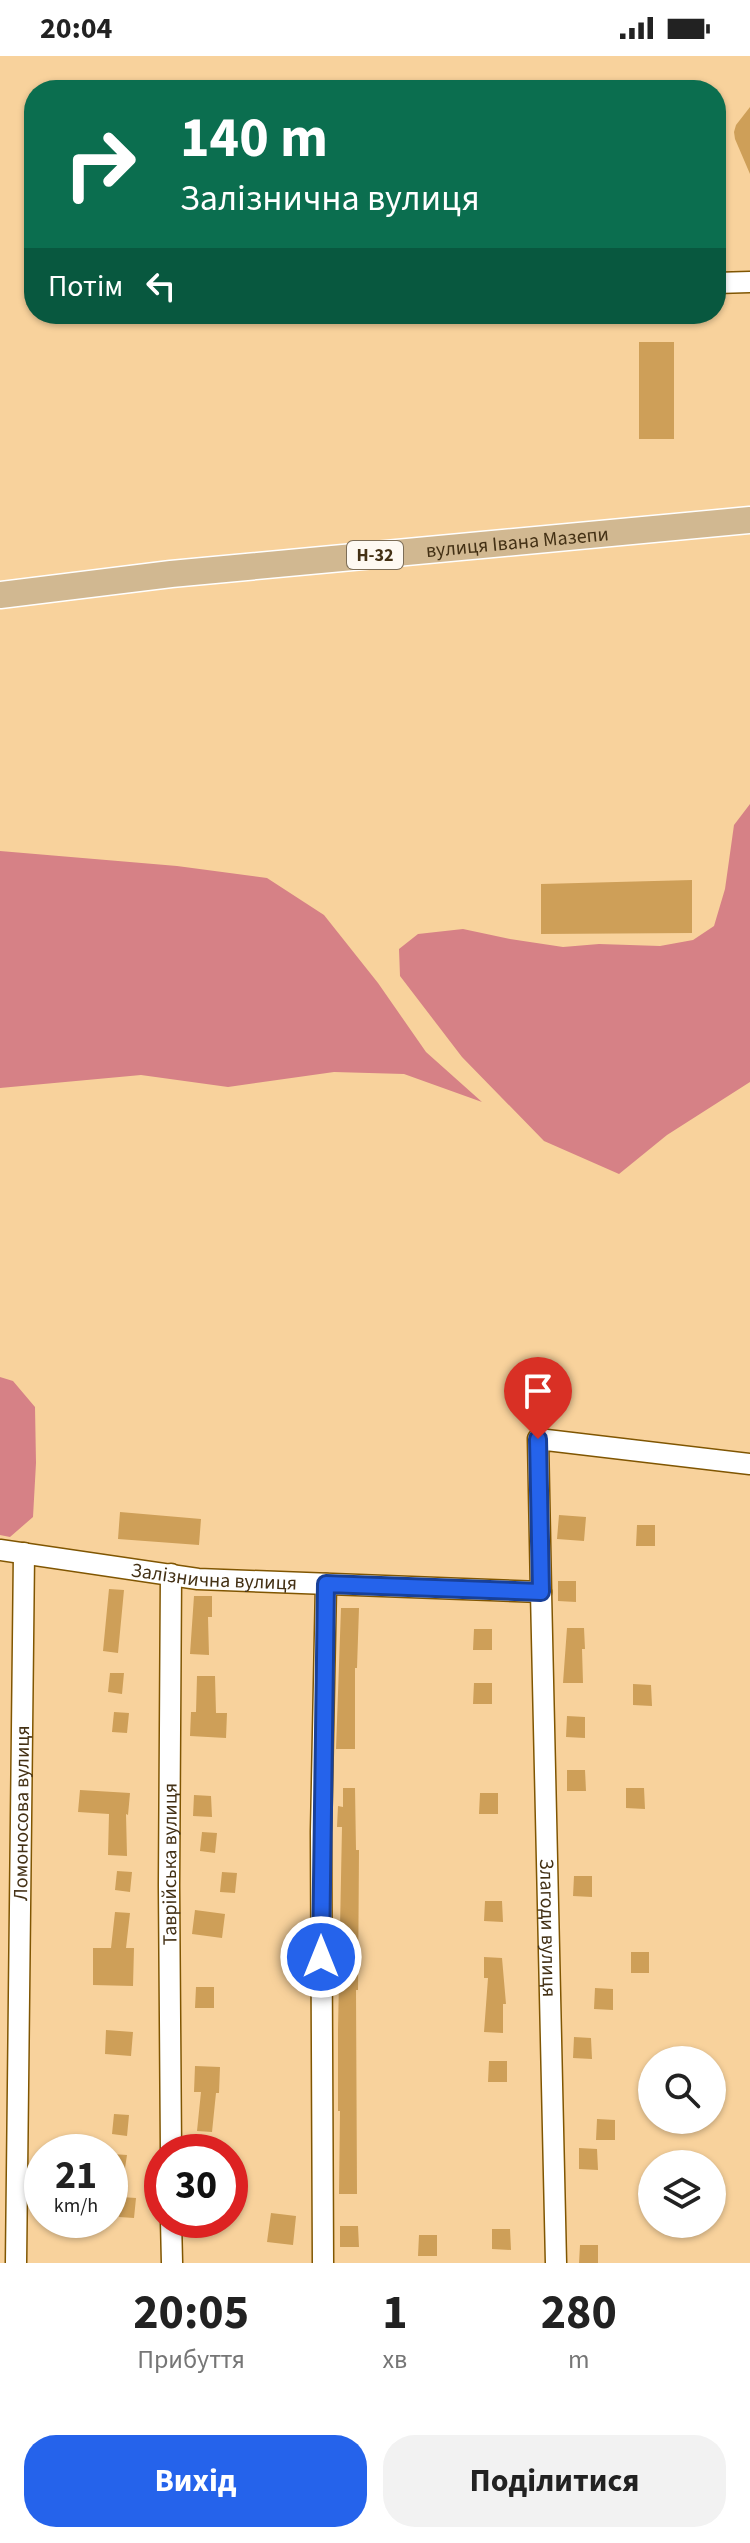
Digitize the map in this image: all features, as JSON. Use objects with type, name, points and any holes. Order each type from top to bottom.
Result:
[{"type":"main road","name":"вулиця Івана Мазепи","points":[[0,595],[171,574],[750,520]]},
{"type":"street","points":[[726,283],[750,282]]},
{"type":"street","points":[[541,1592],[538,1439],[750,1464]]},
{"type":"street","name":"Залізнична вулиця","points":[[0,1550],[198,1579],[541,1592]]},
{"type":"street","name":"Ломоносова вулиця","points":[[16,2263],[24,1553]]},
{"type":"street","name":"Таврійська вулиця","points":[[171,1574],[171,2134]]},
{"type":"street","points":[[323,2263],[321,1832],[326,1584]]},
{"type":"street","name":"Злагоди вулиця","points":[[541,1592],[556,2263]]},
{"type":"street","points":[[171,2238],[172,2263]]},
{"type":"shaded area","points":[[750,804],[750,1082],[667,1135],[619,1174],[544,1141],[462,1057],[400,976],[399,949],[418,934],[463,929],[563,947],[599,944],[660,946],[693,940],[714,926],[725,889],[734,825]]},
{"type":"shaded area","points":[[0,851],[177,866],[267,878],[324,915],[378,983],[426,1052],[482,1102],[404,1074],[334,1072],[228,1087],[141,1075],[0,1088]]},
{"type":"shaded area","points":[[0,1377],[13,1381],[35,1407],[33,1517],[10,1537],[0,1535]]},
{"type":"building","points":[[750,107],[750,174],[734,132]]},
{"type":"building","points":[[639,342],[674,342],[674,439],[639,439]]},
{"type":"building","points":[[692,880],[692,933],[541,934],[541,884]]},
{"type":"building","points":[[120,1512],[201,1519],[199,1545],[118,1539]]},
{"type":"building","points":[[559,1515],[586,1517],[584,1541],[557,1539]]},
{"type":"building","points":[[637,1525],[655,1525],[655,1546],[636,1546]]},
{"type":"building","points":[[558,1581],[576,1581],[576,1602],[558,1601]]},
{"type":"building","points":[[109,1589],[124,1590],[118,1653],[103,1651]]},
{"type":"building","points":[[194,1596],[212,1596],[212,1617],[208,1617],[209,1655],[190,1654]]},
{"type":"building","points":[[341,1608],[359,1608],[355,1749],[336,1749]]},
{"type":"building","points":[[567,1628],[584,1628],[583,1683],[563,1683]]},
{"type":"building","points":[[474,1629],[492,1629],[492,1650],[473,1650]]},
{"type":"building","points":[[110,1673],[124,1673],[122,1694],[108,1692]]},
{"type":"building","points":[[197,1676],[215,1676],[216,1713],[227,1713],[226,1738],[190,1736],[191,1712],[196,1712]]},
{"type":"building","points":[[474,1683],[492,1683],[492,1704],[473,1704]]},
{"type":"building","points":[[633,1684],[651,1685],[652,1706],[633,1705]]},
{"type":"building","points":[[114,1712],[129,1713],[127,1733],[112,1732]]},
{"type":"building","points":[[567,1716],[585,1717],[585,1738],[566,1737]]},
{"type":"building","points":[[567,1770],[585,1770],[586,1791],[567,1791]]},
{"type":"building","points":[[343,1788],[355,1788],[356,1850],[359,1850],[357,2194],[339,2194],[342,1827],[337,1827],[338,1806],[343,1807]]},
{"type":"building","points":[[626,1788],[644,1788],[645,1809],[626,1808]]},
{"type":"building","points":[[80,1790],[130,1793],[126,1814],[127,1856],[108,1855],[109,1814],[78,1812]]},
{"type":"building","points":[[480,1793],[498,1793],[498,1814],[479,1814]]},
{"type":"building","points":[[194,1795],[211,1796],[212,1817],[193,1816]]},
{"type":"building","points":[[202,1832],[217,1833],[215,1853],[200,1851]]},
{"type":"building","points":[[117,1871],[132,1872],[130,1892],[115,1890]]},
{"type":"building","points":[[222,1872],[237,1873],[235,1893],[220,1892]]},
{"type":"building","points":[[574,1876],[592,1876],[592,1897],[573,1896]]},
{"type":"building","points":[[485,1901],[502,1901],[503,1922],[484,1921]]},
{"type":"building","points":[[195,1910],[225,1914],[222,1938],[192,1934]]},
{"type":"building","points":[[115,1912],[130,1913],[126,1948],[134,1948],[133,1986],[93,1985],[93,1948],[111,1948]]},
{"type":"building","points":[[631,1952],[649,1952],[649,1973],[631,1973]]},
{"type":"building","points":[[484,1957],[502,1958],[506,2004],[503,2004],[503,2033],[484,2032],[488,1978],[484,1978]]},
{"type":"building","points":[[196,1987],[214,1987],[214,2008],[195,2008]]},
{"type":"building","points":[[595,1988],[613,1989],[613,2010],[594,2009]]},
{"type":"building","points":[[106,2030],[133,2032],[131,2056],[105,2054]]},
{"type":"building","points":[[574,2037],[591,2038],[592,2059],[573,2058]]},
{"type":"building","points":[[489,2061],[507,2061],[507,2082],[488,2082]]},
{"type":"building","points":[[195,2066],[220,2067],[212,2132],[197,2131],[201,2092],[194,2092]]},
{"type":"building","points":[[114,2114],[129,2115],[127,2134],[112,2134]]},
{"type":"building","points":[[597,2119],[615,2120],[615,2140],[596,2140]]},
{"type":"building","points":[[579,2148],[597,2149],[598,2170],[579,2169]]},
{"type":"building","points":[[128,2197],[136,2198],[134,2218],[128,2218]]},
{"type":"building","points":[[271,2213],[296,2216],[293,2245],[267,2242]]},
{"type":"building","points":[[340,2226],[358,2226],[359,2247],[340,2247]]},
{"type":"building","points":[[492,2229],[510,2229],[511,2250],[492,2249]]},
{"type":"building","points":[[419,2235],[437,2235],[437,2256],[418,2256]]},
{"type":"building","points":[[580,2245],[598,2245],[598,2263],[579,2263]]},
{"type":"route","points":[[321,1957],[326,1584],[541,1592],[538,1439]]}]
